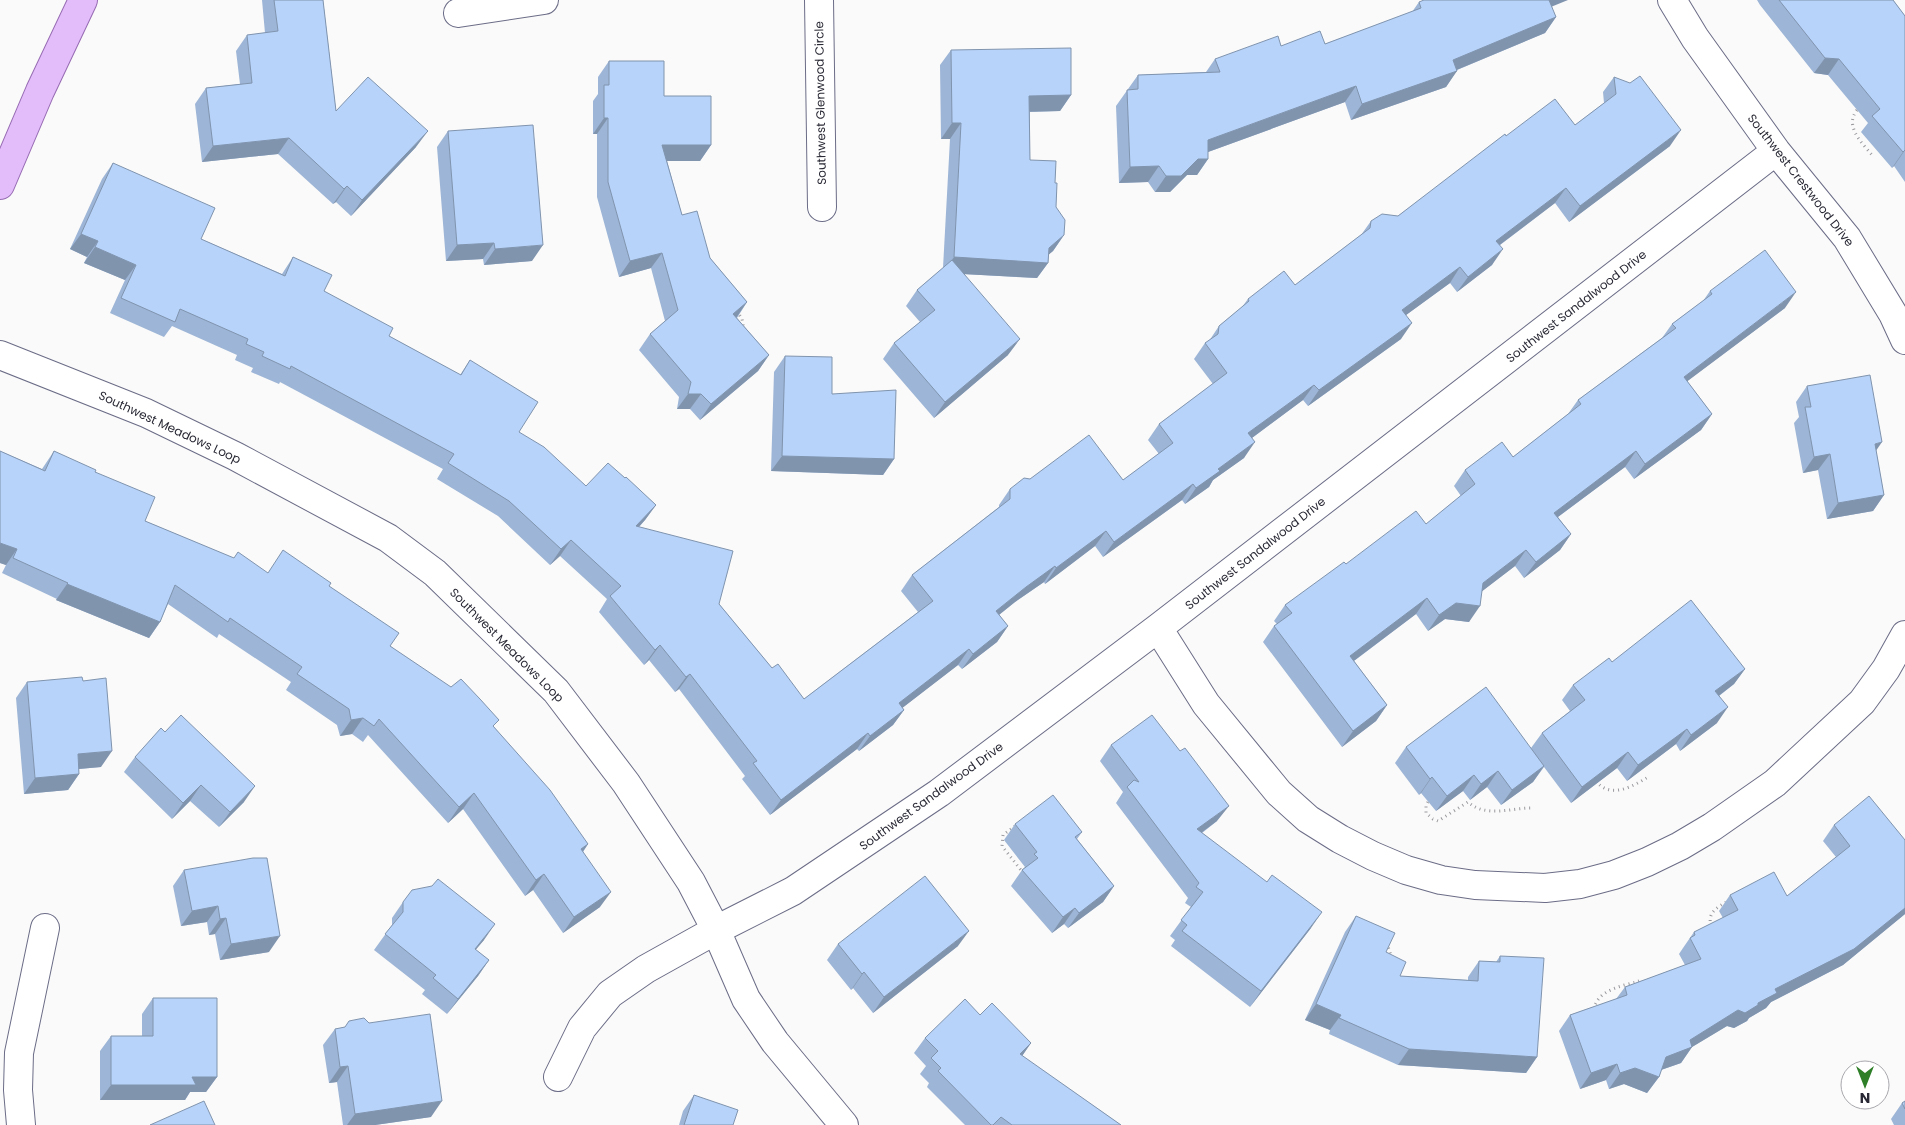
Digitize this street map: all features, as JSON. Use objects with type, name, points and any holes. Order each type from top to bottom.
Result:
[{"type":"main road","points":[[0,185],[40,91],[83,0]]},
{"type":"street","points":[[458,13],[544,0]]},
{"type":"street","name":"Southwest Glenwood Circle","points":[[819,0],[822,207]]},
{"type":"street","name":"Southwest Crestwood Drive","points":[[1672,0],[1695,38],[1776,152],[1847,238],[1893,314],[1905,340]]},
{"type":"street","name":"Southwest Sandalwood Drive","points":[[558,1077],[582,1028],[610,994],[646,970],[716,930],[793,891],[924,804],[1158,628],[1776,152]]},
{"type":"street","name":"Southwest Meadows Loop","points":[[0,355],[146,413],[235,456],[388,538],[434,573],[556,691],[626,783],[691,882],[716,930],[746,999],[775,1042],[844,1125]]},
{"type":"street","points":[[1158,628],[1206,704],[1279,793],[1308,819],[1340,839],[1406,870],[1475,886],[1545,888],[1580,884],[1614,875],[1647,862],[1680,846],[1712,827],[1775,783],[1862,702],[1886,669],[1905,635]]},
{"type":"street","points":[[21,1125],[18,1090],[19,1053],[45,928]]},
{"type":"path","points":[[1857,110],[1853,117],[1854,133],[1872,155]]},
{"type":"path","points":[[733,306],[742,319],[744,333]]},
{"type":"path","points":[[1594,778],[1604,789],[1620,790],[1632,787],[1648,777]]},
{"type":"path","points":[[1428,802],[1426,813],[1438,821],[1468,802],[1487,811],[1532,808]]},
{"type":"path","points":[[1022,821],[1003,835],[1002,846],[1025,875]]},
{"type":"path","points":[[1713,929],[1710,920],[1712,913],[1715,908],[1730,900]]},
{"type":"path","points":[[1384,938],[1390,949],[1392,962]]},
{"type":"path","points":[[1594,1012],[1594,1006],[1599,997],[1639,981]]},
{"type":"building","points":[[274,0],[323,0],[336,111],[368,77],[428,131],[362,200],[347,186],[344,189],[289,138],[213,146],[206,88],[252,83],[247,35],[278,31]]},
{"type":"building","points":[[1424,0],[1549,0],[1556,17],[1453,60],[1457,71],[1362,104],[1356,86],[1208,140],[1208,159],[1198,159],[1181,176],[1166,176],[1159,166],[1130,167],[1127,90],[1138,89],[1138,75],[1220,72],[1215,59],[1278,36],[1281,46],[1320,31],[1325,44],[1421,8],[1419,2]]},
{"type":"building","points":[[1779,0],[1893,0],[1905,16],[1905,150],[1903,152],[1872,116],[1880,109],[1839,59],[1825,58]]},
{"type":"building","points":[[1071,48],[1071,95],[1029,96],[1030,160],[1056,161],[1056,207],[1065,220],[1064,235],[1049,248],[1048,263],[954,257],[961,123],[952,123],[951,50]]},
{"type":"building","points":[[609,61],[664,61],[664,96],[711,96],[711,145],[662,145],[682,215],[697,211],[710,258],[747,302],[733,314],[769,355],[711,404],[701,394],[688,394],[691,382],[650,334],[678,310],[662,253],[630,261],[608,182],[608,118],[604,118],[604,85],[609,85]]},
{"type":"building","points":[[1640,76],[1681,130],[1580,206],[1566,188],[1496,241],[1503,249],[1468,277],[1460,267],[1402,310],[1412,323],[1319,390],[1314,385],[1248,433],[1255,442],[1218,469],[1220,471],[1196,488],[1193,484],[1114,542],[1106,531],[1056,568],[1055,566],[1026,587],[996,611],[1008,626],[973,654],[969,649],[899,703],[904,710],[870,736],[868,733],[781,800],[753,763],[757,761],[690,674],[686,677],[660,645],[655,650],[610,596],[621,586],[571,540],[561,549],[509,501],[448,463],[454,454],[291,366],[290,369],[262,356],[264,352],[246,344],[248,339],[180,309],[175,322],[121,298],[136,265],[95,247],[98,241],[81,234],[113,163],[215,208],[201,239],[285,276],[293,257],[332,275],[324,291],[393,328],[389,336],[461,375],[470,360],[538,402],[519,432],[544,447],[586,486],[608,463],[626,477],[656,505],[636,526],[733,551],[719,604],[772,668],[778,664],[804,699],[933,601],[912,575],[1010,499],[1010,489],[1024,478],[1030,479],[1089,435],[1123,480],[1173,443],[1159,424],[1227,373],[1205,343],[1218,334],[1219,326],[1249,301],[1248,299],[1284,271],[1295,285],[1370,228],[1371,221],[1382,214],[1398,216],[1505,134],[1506,136],[1555,99],[1575,125],[1616,94],[1614,77],[1630,83]]},
{"type":"building","points":[[533,125],[543,245],[495,249],[494,243],[457,245],[448,131]]},
{"type":"building","points":[[1765,250],[1796,292],[1684,377],[1712,414],[1645,464],[1636,451],[1554,513],[1571,534],[1536,562],[1526,550],[1483,583],[1480,606],[1456,603],[1439,615],[1427,598],[1350,656],[1387,705],[1353,731],[1274,626],[1292,613],[1285,605],[1344,562],[1346,564],[1416,511],[1426,524],[1475,484],[1465,470],[1502,442],[1513,457],[1581,404],[1578,400],[1676,328],[1672,324],[1712,294],[1710,291]]},
{"type":"building","points":[[952,260],[1020,339],[945,402],[894,343],[935,310],[917,290]]},
{"type":"building","points":[[785,356],[832,357],[832,394],[896,390],[894,459],[782,456]]},
{"type":"building","points":[[1870,375],[1882,442],[1875,444],[1884,495],[1838,503],[1830,454],[1814,457],[1805,407],[1811,407],[1807,386]]},
{"type":"building","points":[[0,451],[45,471],[54,451],[96,470],[95,472],[155,497],[145,521],[234,558],[238,552],[268,573],[283,550],[331,583],[329,586],[399,633],[390,646],[451,687],[461,679],[480,699],[499,720],[493,726],[550,790],[588,844],[581,849],[611,892],[574,917],[544,874],[536,880],[474,793],[459,807],[379,719],[374,726],[363,718],[351,720],[349,709],[297,674],[302,667],[230,618],[228,622],[175,585],[160,622],[67,584],[13,558],[17,549],[0,543]]},
{"type":"building","points":[[1691,600],[1745,669],[1715,691],[1728,707],[1691,735],[1687,729],[1638,765],[1628,752],[1582,787],[1542,733],[1585,700],[1573,685],[1609,658],[1612,662]]},
{"type":"building","points":[[82,677],[83,681],[106,678],[112,751],[78,754],[79,774],[35,778],[27,682]]},
{"type":"building","points":[[1486,687],[1544,766],[1512,790],[1498,771],[1481,784],[1474,775],[1447,796],[1432,777],[1430,779],[1406,747]]},
{"type":"building","points":[[181,715],[255,786],[230,812],[201,785],[183,803],[135,757],[161,728],[165,732]]},
{"type":"building","points":[[1152,715],[1180,751],[1185,748],[1229,806],[1197,829],[1267,882],[1272,875],[1322,912],[1261,991],[1182,931],[1187,925],[1181,920],[1203,892],[1196,887],[1199,883],[1127,787],[1134,780],[1139,782],[1111,745]]},
{"type":"building","points":[[1053,795],[1082,832],[1075,837],[1114,886],[1079,913],[1075,908],[1063,917],[1022,870],[1038,858],[1034,854],[1037,852],[1015,824]]},
{"type":"building","points":[[1869,796],[1905,840],[1905,908],[1854,949],[1775,989],[1777,993],[1758,1003],[1758,1005],[1745,1013],[1738,1010],[1690,1040],[1692,1047],[1666,1057],[1659,1077],[1635,1068],[1620,1073],[1617,1064],[1591,1073],[1570,1015],[1627,995],[1625,987],[1701,959],[1690,938],[1695,935],[1694,932],[1738,910],[1730,895],[1774,872],[1787,896],[1850,846],[1834,825]]},
{"type":"building","points":[[253,858],[267,858],[280,936],[231,944],[226,918],[220,919],[218,906],[192,911],[184,870]]},
{"type":"building","points":[[925,876],[969,931],[884,997],[864,972],[862,974],[838,944]]},
{"type":"building","points":[[438,879],[495,924],[475,949],[489,960],[458,999],[433,978],[436,975],[385,934],[403,912],[403,902],[412,890],[432,886]]},
{"type":"building","points":[[1356,916],[1395,933],[1386,952],[1406,962],[1400,976],[1478,981],[1479,961],[1500,962],[1500,956],[1544,958],[1537,1057],[1409,1049],[1339,1018],[1341,1015],[1316,1004]]},
{"type":"building","points":[[153,998],[217,998],[217,1077],[192,1077],[196,1085],[111,1085],[111,1036],[153,1036]]},
{"type":"building","points":[[965,999],[980,1015],[992,1003],[1031,1043],[1020,1054],[1121,1125],[1012,1125],[1001,1117],[991,1125],[938,1071],[941,1068],[931,1058],[938,1051],[925,1038]]},
{"type":"building","points":[[430,1014],[442,1101],[355,1114],[348,1066],[340,1067],[335,1029],[345,1027],[349,1021],[364,1018],[369,1023]]},
{"type":"building","points":[[694,1095],[738,1110],[733,1125],[684,1125]]},
{"type":"building","points":[[204,1101],[215,1125],[150,1125]]}]
